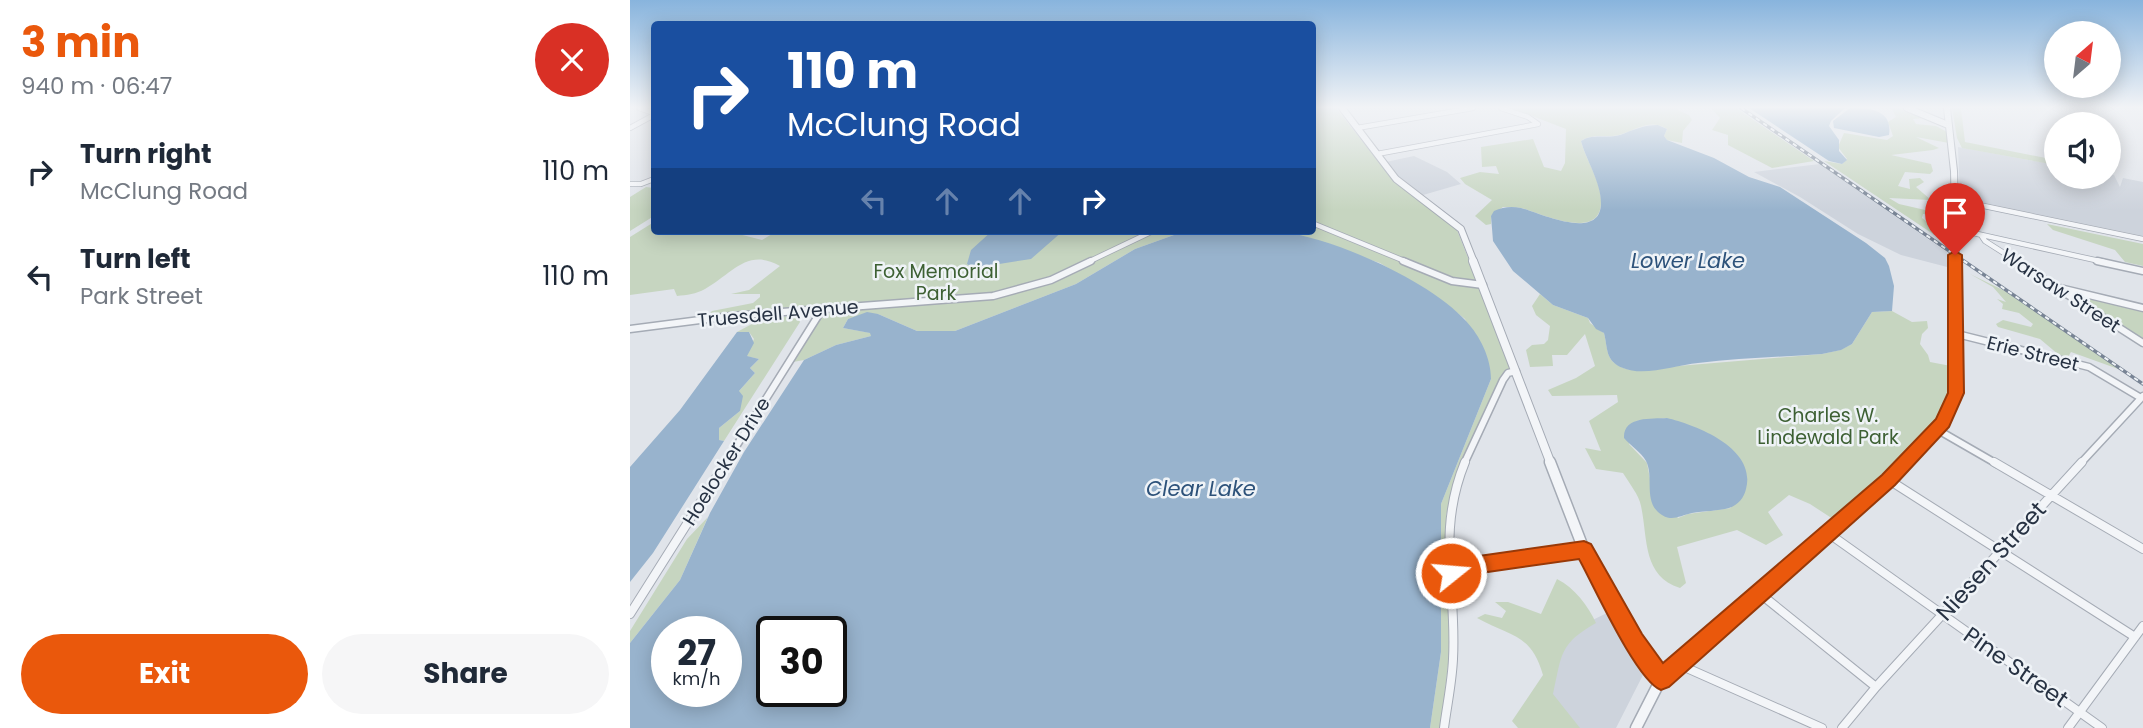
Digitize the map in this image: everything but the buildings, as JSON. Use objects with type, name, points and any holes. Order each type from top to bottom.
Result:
[{"type":"street","points":[[1368,142],[1398,181],[1461,229],[1584,550],[1634,641],[1661,679]]},
{"type":"street","points":[[1377,154],[1445,142]]},
{"type":"street","points":[[1636,728],[1661,679],[1889,480],[1938,430],[1951,409],[1956,393],[1957,334],[1952,142]]},
{"type":"street","points":[[630,184],[651,181]]},
{"type":"street","points":[[1955,200],[2143,239]]},
{"type":"street","points":[[1316,225],[1452,281],[1483,285]]},
{"type":"street","points":[[1955,229],[2143,271]]},
{"type":"street","name":"Truesdell Avenue","points":[[630,328],[823,307],[979,298],[1014,292],[1061,276],[1145,235]]},
{"type":"street","name":"Warsaw Street","points":[[1981,235],[1985,241],[2143,344]]},
{"type":"street","points":[[2055,287],[2143,308]]},
{"type":"street","name":"Hoelocker Drive","points":[[630,614],[823,307]]},
{"type":"street","name":"Erie Street","points":[[1957,334],[2089,367],[2142,398]]},
{"type":"street","points":[[1444,728],[1453,657],[1448,516],[1455,490],[1503,380],[1507,374],[1516,371]]},
{"type":"street","name":"Niesen Street","points":[[1842,728],[2050,495],[2142,398]]},
{"type":"street","points":[[1938,430],[2143,549]]},
{"type":"street","points":[[1889,480],[2135,637]]},
{"type":"street","name":"Pine Street","points":[[1828,533],[2102,728]]},
{"type":"street","points":[[1451,569],[1584,550]]},
{"type":"street","points":[[1758,592],[1876,687]]},
{"type":"street","points":[[2068,728],[2143,626]]},
{"type":"street","points":[[1680,665],[1822,728]]},
{"type":"shaded area","points":[[1958,147],[2044,163],[2044,189],[2121,189],[2123,178],[2143,182],[2143,236],[1960,198]]},
{"type":"shaded area","points":[[1414,156],[1447,172],[1461,184],[1423,195],[1400,178],[1386,162]]},
{"type":"shaded area","points":[[1820,164],[1951,255],[1951,268],[1901,255],[1858,234],[1754,172]]},
{"type":"shaded area","points":[[1607,613],[1644,673],[1616,728],[1574,728],[1541,705],[1566,633]]},
{"type":"green space","points":[[1316,142],[1363,142],[1390,176],[1451,222],[1457,230],[1512,369],[1456,482],[1446,515],[1450,646],[1441,728],[1430,728],[1441,652],[1441,504],[1491,379],[1465,319],[1380,263],[1292,235],[1316,235]]},
{"type":"green space","points":[[1514,142],[1534,142],[1544,167],[1561,171],[1565,163],[1566,142],[1581,142],[1601,195],[1598,214],[1591,221],[1569,222],[1525,209],[1503,207],[1491,216],[1491,224],[1486,225],[1475,216],[1492,200],[1465,184],[1460,178],[1480,172],[1499,174],[1496,166],[1482,167],[1481,147]]},
{"type":"green space","points":[[1728,142],[1786,142],[1814,161],[1772,168],[1728,145]]},
{"type":"green space","points":[[1840,142],[1926,142],[1939,148],[1891,155],[1931,164],[1933,171],[1930,174],[1905,172],[1898,186],[1910,189],[1909,179],[1920,178],[1924,182],[1916,187],[1931,200],[1889,198],[1899,204],[1947,215],[1923,214],[1922,218],[1950,238],[1951,242],[1948,244],[1824,161],[1842,164],[1847,159],[1838,147]]},
{"type":"green space","points":[[1959,142],[2044,158],[2044,163],[1962,148]]},
{"type":"green space","points":[[646,187],[651,188],[651,218],[630,231],[630,197]]},
{"type":"green space","name":"Fox Memorial Park","points":[[651,224],[651,235],[743,235],[762,240],[770,235],[1174,235],[1135,249],[1076,284],[955,331],[917,331],[878,314],[848,319],[843,328],[871,333],[871,336],[836,345],[804,360],[793,362],[829,305],[707,316],[712,311],[753,303],[760,294],[731,294],[749,290],[780,266],[768,261],[749,261],[705,289],[691,294],[677,296],[674,289],[630,295],[630,237]]},
{"type":"green space","points":[[2047,224],[2143,244],[2143,266],[2125,262],[2115,250],[2053,230]]},
{"type":"green space","points":[[1970,274],[2007,292],[2121,370],[2071,352],[2068,357],[2059,355],[2040,339],[1998,327],[1996,324],[2003,320],[2031,327],[2033,324],[2019,313],[2002,309],[2003,304],[1997,299],[2006,302],[1993,287]]},
{"type":"green space","name":"Charles W. Lindewald Park","points":[[1540,294],[1553,305],[1588,318],[1590,323],[1604,333],[1612,361],[1630,370],[1822,354],[1840,350],[1852,344],[1872,312],[1892,311],[1912,322],[1927,321],[1928,328],[1922,334],[1920,344],[1930,362],[1951,366],[1949,397],[1934,427],[1833,519],[1810,504],[1789,495],[1768,512],[1783,535],[1766,545],[1737,530],[1677,547],[1686,583],[1680,588],[1659,575],[1653,565],[1646,543],[1640,502],[1623,473],[1596,469],[1585,448],[1601,451],[1589,421],[1618,402],[1617,395],[1552,396],[1548,390],[1595,366],[1585,334],[1567,355],[1552,355],[1553,366],[1530,367],[1526,350],[1548,340],[1550,326],[1536,315],[1532,306]],"holes":[[[1667,418],[1731,508],[1678,518],[1650,479],[1647,463],[1629,444],[1636,421]]]},
{"type":"green space","points":[[2075,297],[2143,309],[2143,341]]},
{"type":"green space","points":[[797,316],[800,322],[724,441],[719,440],[719,428],[740,411],[739,391],[755,373],[750,368],[759,359],[746,356],[754,339],[749,332],[737,332],[765,317]]},
{"type":"green space","points":[[708,517],[680,580],[630,643],[630,631],[687,539]]},
{"type":"green space","points":[[1557,579],[1570,587],[1580,598],[1596,623],[1575,637],[1564,651],[1553,694],[1580,728],[1518,728],[1512,721],[1543,675],[1538,661],[1518,638],[1477,618],[1485,614],[1502,618],[1506,611],[1495,602],[1508,602],[1541,614]]},
{"type":"water","name":"Lower Lake","points":[[1581,142],[1672,142],[1714,158],[1749,177],[1780,187],[1885,258],[1894,286],[1892,311],[1872,312],[1852,344],[1841,350],[1822,354],[1713,361],[1660,370],[1623,368],[1610,358],[1604,333],[1596,329],[1588,318],[1553,305],[1513,271],[1493,241],[1491,216],[1494,211],[1507,207],[1521,208],[1567,222],[1591,221],[1598,215],[1601,203],[1596,179]]},
{"type":"water","points":[[1800,142],[1839,142],[1839,151],[1847,160],[1842,164],[1829,161]]},
{"type":"water","points":[[988,235],[1058,235],[1031,259],[974,268],[967,264],[971,250]]},
{"type":"water","name":"Clear Lake","points":[[1174,235],[1303,236],[1354,252],[1380,264],[1406,277],[1450,306],[1476,333],[1487,355],[1491,379],[1441,504],[1441,652],[1430,728],[630,728],[630,643],[651,617],[651,707],[742,707],[742,616],[651,616],[680,580],[710,513],[744,452],[804,360],[836,345],[871,336],[870,333],[843,328],[848,319],[867,312],[917,331],[955,331],[1076,284],[1135,249]]},
{"type":"water","points":[[737,332],[749,332],[754,343],[747,356],[759,359],[750,368],[755,373],[739,391],[743,396],[740,411],[719,428],[719,440],[724,441],[653,553],[630,582],[630,467],[680,410]]},
{"type":"water","points":[[1667,418],[1708,433],[1733,450],[1747,474],[1746,489],[1738,503],[1725,509],[1675,518],[1658,512],[1651,501],[1646,461],[1624,438],[1625,431],[1633,422]]},
{"type":"railway","points":[[1790,142],[2143,384]]},
{"type":"route","points":[[1451,573],[1451,569],[1584,550],[1634,641],[1661,679],[1889,480],[1938,430],[1951,409],[1956,393],[1955,255]]}]
